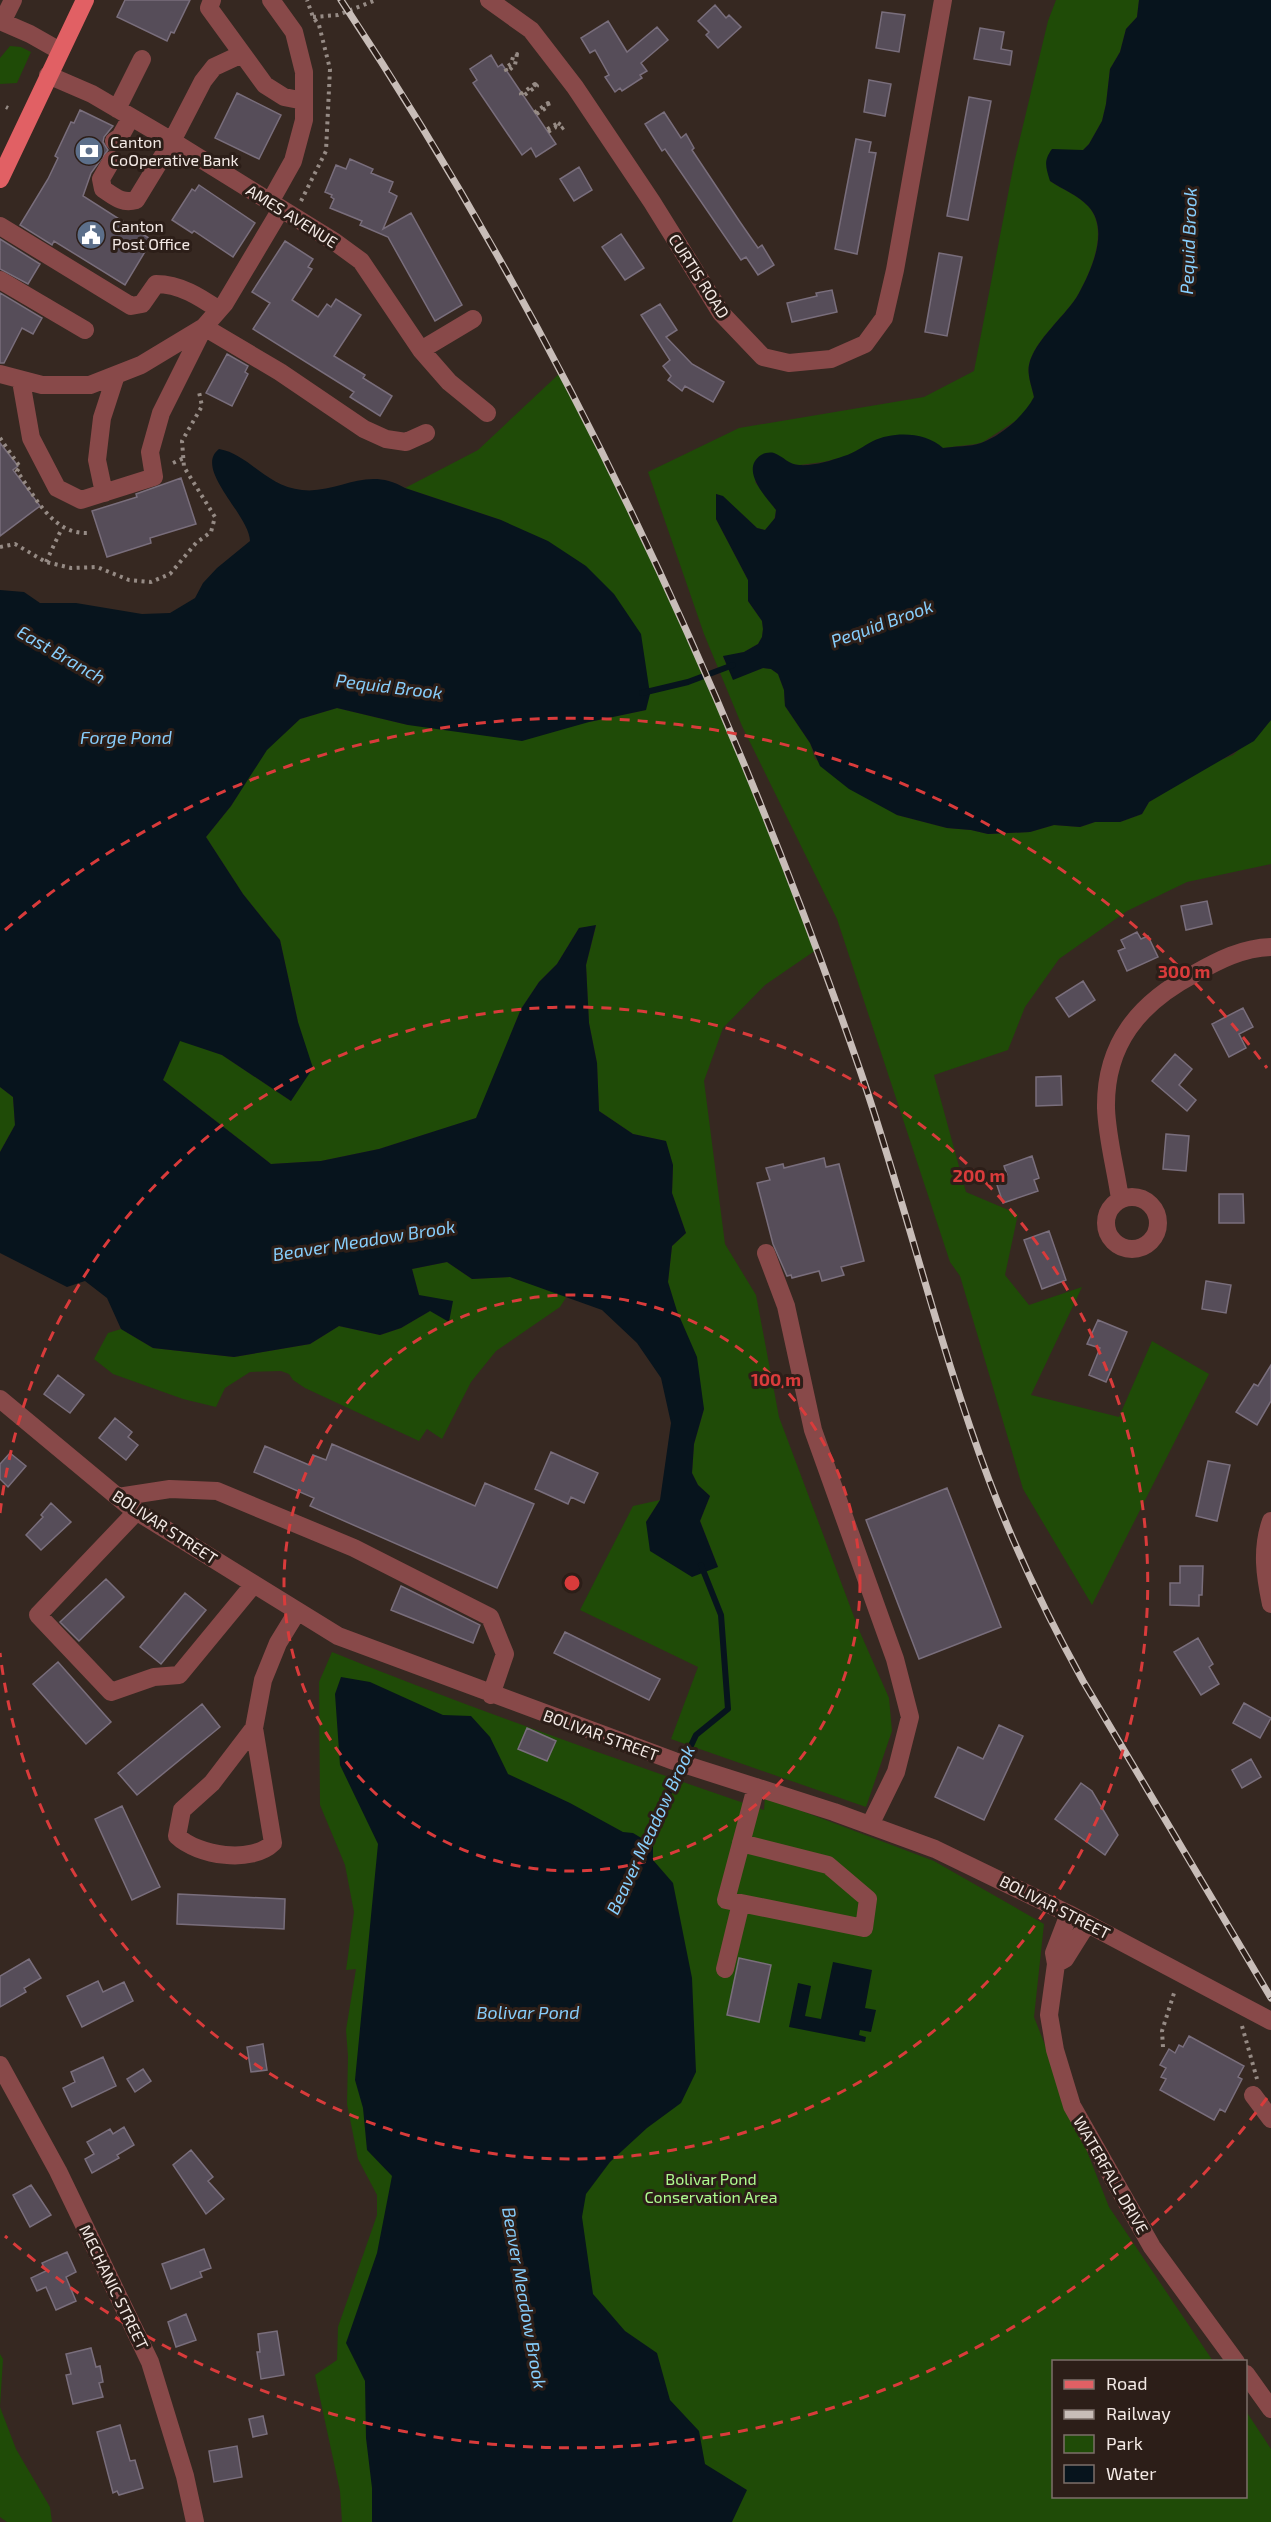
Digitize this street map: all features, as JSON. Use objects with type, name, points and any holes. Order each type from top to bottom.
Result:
[{"type":"main road","points":[[1,176],[85,0]]},
{"type":"street","points":[[13,0],[2,27],[30,34],[60,51]]},
{"type":"street","points":[[212,0],[209,8],[265,85],[284,97],[304,101]]},
{"type":"street","points":[[21,381],[31,438],[57,488],[81,500],[154,477],[150,452],[161,413],[204,327],[222,306],[275,205],[293,161],[304,120],[304,72],[294,32],[271,0]]},
{"type":"street","name":"CURTIS ROAD","points":[[489,0],[531,30],[575,87],[652,202],[721,314],[763,357],[789,363],[831,359],[865,344],[884,318],[895,270],[943,0]]},
{"type":"street","points":[[142,59],[113,151],[101,179],[103,189],[119,200],[128,202],[136,200],[172,141],[203,81],[214,67],[242,54]]},
{"type":"street","name":"AMES AVENUE","points":[[48,75],[92,94],[172,141],[335,242],[361,261],[421,350],[449,382],[487,413]]},
{"type":"street","points":[[0,226],[131,306],[142,304],[156,284],[160,284],[176,287],[222,306]]},
{"type":"street","points":[[0,280],[85,330]]},
{"type":"street","points":[[421,350],[472,319]]},
{"type":"street","points":[[0,374],[42,385],[90,385],[141,365],[204,327]]},
{"type":"street","points":[[204,327],[280,372],[364,429],[386,439],[406,442],[426,433]]},
{"type":"street","points":[[104,493],[97,460],[102,418],[116,375]]},
{"type":"street","points":[[1120,1199],[1106,1110],[1108,1075],[1115,1050],[1130,1025],[1143,1010],[1176,984],[1227,956],[1253,948],[1271,947]]},
{"type":"street","points":[[766,1253],[786,1306],[813,1430],[896,1659],[910,1717],[896,1772],[870,1825]]},
{"type":"street","name":"BOLIVAR STREET","points":[[0,1399],[137,1511],[338,1636],[491,1695],[682,1764],[870,1825],[935,1849],[1069,1914],[1271,2021]]},
{"type":"street","points":[[118,1497],[170,1489],[217,1491],[354,1548],[490,1617],[505,1654],[491,1695]]},
{"type":"street","points":[[137,1511],[38,1615],[111,1692],[154,1677],[178,1675],[254,1584]]},
{"type":"street","points":[[1271,1521],[1266,1536],[1265,1575],[1271,1604]]},
{"type":"street","points":[[254,1728],[212,1783],[182,1810],[177,1836],[186,1845],[209,1853],[250,1856],[267,1850],[273,1843],[254,1728],[263,1680],[278,1644],[297,1612]]},
{"type":"street","points":[[741,1843],[828,1865],[868,1899],[864,1928],[726,1900],[741,1843],[756,1787]]},
{"type":"street","points":[[725,1969],[741,1903]]},
{"type":"street","name":"WATERFALL DRIVE","points":[[1069,1914],[1054,1953],[1056,1964],[1049,2015],[1055,2050],[1072,2106],[1152,2247],[1235,2360]]},
{"type":"street","points":[[1056,1964],[1065,1959],[1087,1924]]},
{"type":"street","name":"MECHANIC STREET","points":[[0,2065],[58,2171],[150,2362],[185,2476],[195,2522]]},
{"type":"street","points":[[1256,2092],[1271,2118]]},
{"type":"street","points":[[1247,2377],[1271,2409]]},
{"type":"path","points":[[313,17],[338,15],[376,0]]},
{"type":"path","points":[[518,54],[515,65],[507,72],[505,68],[513,62],[513,57],[518,54]]},
{"type":"path","points":[[0,547],[15,544],[46,562],[71,568],[97,567],[129,580],[151,582],[170,574],[196,543],[211,531],[215,518],[184,467],[182,441],[202,406],[199,392]]},
{"type":"path","points":[[173,464],[184,458]]},
{"type":"path","points":[[46,562],[62,528]]},
{"type":"path","points":[[1163,2047],[1162,2031],[1177,1983]]},
{"type":"path","points":[[1242,2019],[1243,2036],[1255,2070],[1256,2092]]},
{"type":"green space","points":[[1056,0],[1139,0],[1137,17],[1126,29],[1120,52],[1110,69],[1102,121],[1089,144],[1083,150],[1052,150],[1050,181],[1088,206],[1094,215],[1098,237],[1089,273],[1079,293],[1037,346],[1032,356],[1029,373],[1034,397],[1028,408],[1017,420],[983,442],[976,444],[943,448],[876,440],[847,456],[799,465],[792,464],[773,453],[755,482],[776,510],[770,526],[765,530],[757,528],[723,497],[716,494],[716,519],[748,580],[748,601],[762,621],[763,629],[758,644],[744,652],[723,657],[733,679],[763,668],[771,669],[778,674],[784,690],[785,706],[810,743],[815,759],[897,815],[947,828],[988,834],[1030,832],[1054,825],[1080,827],[1095,822],[1120,822],[1142,814],[1149,802],[1210,764],[1233,755],[1271,720],[1271,864],[1187,882],[1127,911],[1059,959],[1025,1007],[1008,1050],[934,1075],[966,1192],[1018,1214],[1005,1275],[1029,1305],[1082,1287],[1031,1395],[1119,1417],[1152,1341],[1209,1374],[1092,1605],[1023,1489],[960,1276],[950,1262],[837,919],[742,726],[704,634],[648,472],[739,428],[924,397],[974,371],[1014,163],[1048,21]]},
{"type":"green space","points":[[10,46],[21,47],[31,52],[17,83],[0,84],[0,58]]},
{"type":"green space","points":[[561,372],[632,513],[699,656],[760,802],[816,950],[765,985],[723,1028],[704,1081],[725,1244],[756,1295],[779,1417],[859,1630],[889,1698],[892,1731],[866,1807],[671,1739],[698,1667],[580,1610],[633,1506],[660,1500],[646,1522],[718,1567],[700,1521],[710,1496],[698,1485],[692,1473],[694,1444],[704,1409],[668,1282],[672,1246],[686,1233],[672,1193],[673,1165],[665,1141],[633,1134],[599,1111],[597,1063],[589,1023],[586,965],[596,926],[579,928],[557,964],[539,982],[521,1009],[477,1118],[379,1149],[321,1161],[271,1164],[163,1080],[180,1040],[222,1055],[291,1101],[298,1022],[280,940],[243,894],[206,837],[231,806],[266,750],[300,719],[337,708],[408,725],[589,722],[646,710],[501,520],[405,488],[478,450]]},
{"type":"green space","points":[[0,1087],[13,1097],[15,1125],[0,1152]]},
{"type":"green space","points":[[447,1262],[472,1279],[510,1277],[567,1296],[560,1307],[496,1351],[471,1382],[442,1439],[427,1429],[419,1441],[305,1388],[293,1380],[289,1374],[281,1371],[250,1372],[225,1388],[216,1407],[183,1399],[113,1374],[94,1359],[108,1333],[121,1329],[153,1348],[234,1357],[310,1344],[339,1326],[380,1335],[401,1328],[430,1311],[419,1295],[412,1269]]},
{"type":"green space","name":"Bolivar Pond Conservation Area","points":[[332,1652],[493,1714],[764,1810],[765,1797],[934,1861],[1044,1924],[1034,2017],[1109,2207],[1212,2360],[1052,2360],[1052,2498],[1247,2498],[1247,2413],[1271,2449],[1271,2522],[342,2522],[340,2491],[315,2375],[337,2360],[338,2327],[377,2215],[377,2195],[358,2159],[347,2104],[346,2030],[356,1969],[346,1970],[354,1912],[345,1865],[320,1805],[319,1682]]},
{"type":"green space","points":[[0,2354],[3,2359],[0,2407]]},
{"type":"green space","points":[[0,2407],[16,2449],[50,2507],[52,2522],[7,2522],[0,2517]]},
{"type":"water","points":[[1139,0],[1271,0],[1271,720],[1254,741],[1149,802],[1142,814],[1120,822],[1095,822],[1080,827],[1054,825],[1030,832],[988,834],[947,828],[897,815],[849,789],[820,766],[810,743],[785,706],[784,690],[778,674],[771,669],[763,668],[733,680],[723,656],[744,652],[758,644],[763,629],[762,621],[748,601],[748,580],[716,519],[716,494],[723,496],[757,528],[765,530],[775,518],[776,510],[761,491],[754,476],[755,461],[763,454],[774,453],[795,465],[816,464],[848,455],[881,438],[900,435],[919,436],[943,448],[972,445],[997,435],[1024,411],[1034,397],[1029,373],[1032,356],[1037,346],[1079,293],[1097,249],[1098,226],[1094,215],[1084,202],[1050,181],[1047,157],[1052,149],[1083,150],[1089,144],[1102,121],[1110,69],[1120,52],[1126,29],[1137,17]]},
{"type":"water","name":"Forge Pond","points":[[219,449],[230,452],[267,477],[289,487],[315,490],[378,479],[501,520],[548,541],[586,566],[614,594],[641,634],[650,694],[646,710],[589,722],[522,741],[408,725],[337,708],[300,719],[267,750],[231,806],[206,837],[243,894],[280,940],[298,1022],[313,1068],[291,1101],[222,1055],[180,1041],[163,1080],[271,1164],[321,1161],[379,1149],[476,1118],[521,1009],[539,982],[557,964],[579,928],[596,925],[586,965],[589,1023],[597,1063],[599,1111],[633,1134],[666,1141],[673,1165],[672,1193],[686,1233],[672,1246],[668,1282],[677,1311],[697,1357],[704,1409],[694,1444],[692,1473],[698,1485],[710,1496],[700,1521],[718,1567],[692,1577],[650,1551],[646,1522],[660,1500],[671,1423],[661,1378],[637,1343],[602,1310],[510,1277],[472,1279],[447,1262],[412,1269],[419,1295],[453,1301],[449,1322],[430,1311],[401,1328],[380,1335],[339,1326],[310,1344],[234,1357],[153,1348],[121,1329],[107,1298],[85,1281],[67,1287],[0,1253],[0,1152],[15,1125],[13,1097],[0,1087],[0,590],[24,592],[40,603],[76,603],[142,614],[170,613],[195,598],[203,583],[217,568],[250,541],[241,518],[217,480],[213,458]]},
{"type":"water","name":"Bolivar Pond","points":[[341,1677],[370,1682],[443,1715],[471,1716],[490,1737],[508,1774],[570,1803],[623,1832],[633,1833],[653,1845],[653,1860],[673,1883],[692,1978],[696,2072],[681,2103],[647,2128],[610,2162],[586,2194],[582,2217],[593,2294],[625,2331],[657,2353],[670,2400],[699,2431],[705,2464],[747,2490],[732,2522],[372,2522],[372,2488],[366,2438],[365,2381],[346,2343],[377,2253],[392,2176],[367,2150],[363,2108],[355,2080],[378,1844],[340,1765],[335,1694]]},
{"type":"water","points":[[833,1962],[872,1970],[865,2008],[876,2010],[871,2032],[860,2030],[859,2035],[866,2037],[865,2042],[789,2027],[798,1983],[811,1986],[805,2016],[821,2019]]},
{"type":"building","points":[[125,0],[190,0],[174,33],[171,32],[167,41],[117,17]]},
{"type":"building","points":[[715,5],[726,18],[729,15],[741,27],[718,48],[706,35],[709,32],[698,21]]},
{"type":"building","points":[[882,12],[905,15],[899,52],[876,48]]},
{"type":"building","points":[[608,21],[627,52],[657,27],[668,40],[641,63],[647,71],[640,75],[642,78],[622,91],[620,88],[615,92],[605,77],[609,75],[595,50],[590,53],[581,38]]},
{"type":"building","points":[[980,28],[1004,32],[1001,49],[1012,51],[1010,65],[974,59]]},
{"type":"building","points":[[491,55],[498,67],[502,64],[556,144],[536,157],[531,148],[522,155],[473,83],[477,80],[470,69]]},
{"type":"building","points":[[869,80],[891,84],[885,116],[864,112]]},
{"type":"building","points":[[237,93],[281,115],[259,159],[215,138]]},
{"type":"building","points":[[969,97],[991,101],[968,220],[947,216]]},
{"type":"building","name":"Canton Post Office","points":[[80,110],[113,126],[104,137],[103,142],[108,150],[91,173],[83,196],[152,240],[125,285],[54,241],[52,245],[20,225],[48,179],[58,158],[55,156],[71,122],[74,123]]},
{"type":"building","points":[[664,112],[681,138],[686,134],[694,148],[692,150],[740,222],[758,248],[762,245],[774,265],[758,275],[746,257],[741,260],[665,149],[662,151],[645,124]]},
{"type":"building","points":[[856,139],[871,142],[869,152],[876,153],[857,254],[835,249]]},
{"type":"building","points":[[350,159],[373,169],[371,173],[393,182],[389,192],[397,196],[383,229],[411,213],[462,305],[435,321],[388,237],[360,225],[362,221],[330,208],[334,199],[332,195],[325,192],[336,165],[346,169]]},
{"type":"building","points":[[579,167],[592,190],[574,201],[560,179]]},
{"type":"building","points":[[199,185],[255,223],[233,257],[194,231],[192,233],[172,220],[192,189],[195,191]]},
{"type":"building","points":[[621,234],[644,268],[625,280],[602,247]]},
{"type":"building","points":[[0,239],[40,264],[28,284],[0,269]]},
{"type":"building","points":[[285,241],[313,259],[308,267],[312,269],[292,300],[318,317],[327,304],[331,307],[336,299],[361,315],[334,356],[365,375],[363,378],[392,396],[380,416],[350,397],[354,392],[253,329],[270,303],[252,292]]},
{"type":"building","points":[[939,253],[962,257],[947,336],[925,332]]},
{"type":"building","points":[[832,290],[837,312],[792,322],[787,303]]},
{"type":"building","points":[[0,293],[42,318],[33,334],[22,328],[4,363],[0,363]]},
{"type":"building","points":[[660,304],[677,330],[666,337],[692,364],[724,382],[713,402],[685,386],[682,391],[668,380],[671,376],[663,366],[670,360],[641,315]]},
{"type":"building","points":[[227,354],[248,366],[245,372],[248,374],[232,406],[206,393]]},
{"type":"building","points":[[0,443],[18,466],[13,470],[40,506],[0,536]]},
{"type":"building","points":[[181,478],[196,524],[150,538],[151,543],[107,557],[92,511],[137,497],[136,494]]},
{"type":"building","points":[[1207,901],[1212,924],[1186,930],[1181,906]]},
{"type":"building","points":[[1137,932],[1141,939],[1148,936],[1158,957],[1127,971],[1118,951],[1125,948],[1121,940]]},
{"type":"building","points":[[1083,981],[1095,1000],[1069,1017],[1056,998]]},
{"type":"building","points":[[1243,1008],[1253,1027],[1239,1034],[1246,1048],[1229,1057],[1212,1024]]},
{"type":"building","points":[[1175,1054],[1192,1069],[1179,1085],[1196,1100],[1187,1111],[1152,1081]]},
{"type":"building","points":[[1061,1076],[1062,1105],[1036,1106],[1036,1077]]},
{"type":"building","points":[[1166,1134],[1189,1136],[1186,1171],[1163,1169]]},
{"type":"building","points":[[1032,1156],[1039,1178],[1034,1180],[1038,1191],[1003,1203],[995,1179],[1007,1175],[1004,1166]]},
{"type":"building","points":[[824,1158],[826,1167],[839,1164],[864,1261],[841,1267],[844,1275],[822,1281],[819,1271],[792,1278],[791,1275],[787,1276],[773,1244],[757,1183],[770,1180],[766,1168],[783,1164],[784,1168]]},
{"type":"building","points":[[1219,1194],[1243,1194],[1244,1223],[1219,1223]]},
{"type":"building","points":[[1049,1231],[1066,1280],[1042,1289],[1024,1240]]},
{"type":"building","points":[[1206,1281],[1231,1285],[1226,1313],[1202,1309]]},
{"type":"building","points":[[1098,1320],[1127,1332],[1106,1382],[1089,1375],[1100,1348],[1087,1344]]},
{"type":"building","points":[[1271,1365],[1271,1401],[1257,1425],[1236,1412],[1254,1384],[1258,1386]]},
{"type":"building","points":[[58,1375],[84,1395],[70,1413],[44,1394]]},
{"type":"building","points":[[115,1418],[132,1432],[128,1437],[138,1445],[126,1460],[99,1438]]},
{"type":"building","points":[[332,1444],[475,1506],[485,1483],[534,1504],[497,1588],[310,1506],[314,1498],[254,1472],[265,1446],[309,1465],[313,1455],[326,1460]]},
{"type":"building","points":[[551,1452],[598,1473],[584,1503],[571,1497],[568,1504],[535,1489]]},
{"type":"building","points":[[10,1453],[26,1466],[8,1487],[0,1479],[0,1464]]},
{"type":"building","points":[[1208,1461],[1230,1465],[1217,1521],[1196,1516]]},
{"type":"building","points":[[947,1488],[1001,1627],[919,1659],[866,1520]]},
{"type":"building","points":[[51,1503],[71,1522],[41,1550],[26,1535],[43,1517],[41,1515]]},
{"type":"building","points":[[1180,1566],[1203,1566],[1202,1595],[1199,1595],[1199,1606],[1170,1605],[1170,1583],[1180,1583]]},
{"type":"building","points":[[106,1579],[124,1597],[79,1641],[60,1622]]},
{"type":"building","points":[[401,1586],[480,1625],[473,1643],[391,1610]]},
{"type":"building","points":[[185,1593],[206,1610],[161,1664],[140,1647]]},
{"type":"building","points":[[565,1632],[660,1679],[649,1700],[554,1653]]},
{"type":"building","points":[[1198,1638],[1213,1664],[1209,1667],[1219,1684],[1201,1695],[1174,1652]]},
{"type":"building","points":[[58,1662],[111,1722],[86,1744],[33,1684]]},
{"type":"building","points":[[1244,1703],[1271,1718],[1260,1738],[1233,1723]]},
{"type":"building","points":[[202,1704],[220,1727],[137,1795],[118,1773]]},
{"type":"building","points":[[999,1725],[1023,1736],[984,1820],[935,1797],[958,1747],[983,1759]]},
{"type":"building","points":[[527,1728],[556,1741],[547,1761],[518,1749]]},
{"type":"building","points":[[1251,1759],[1261,1777],[1242,1788],[1232,1770]]},
{"type":"building","points":[[1081,1783],[1092,1791],[1118,1835],[1105,1855],[1055,1819]]},
{"type":"building","points":[[122,1806],[160,1887],[132,1900],[95,1819]]},
{"type":"building","points":[[178,1894],[285,1899],[284,1929],[177,1924]]},
{"type":"building","points":[[739,1958],[771,1965],[759,2022],[727,2015]]},
{"type":"building","points":[[29,1959],[41,1978],[24,1988],[26,1992],[0,2007],[0,1976]]},
{"type":"building","points":[[98,1981],[103,1992],[124,1982],[133,2001],[82,2027],[67,1996]]},
{"type":"building","points":[[1189,2036],[1244,2066],[1238,2077],[1242,2079],[1225,2112],[1220,2109],[1214,2120],[1160,2090],[1166,2079],[1161,2077],[1166,2068],[1160,2065],[1169,2049],[1175,2053],[1179,2045],[1183,2047]]},
{"type":"building","points":[[263,2044],[267,2070],[251,2072],[247,2047]]},
{"type":"building","points":[[103,2057],[116,2086],[72,2107],[63,2088],[75,2082],[71,2072]]},
{"type":"building","points":[[143,2069],[151,2081],[135,2092],[127,2079]]},
{"type":"building","points":[[124,2127],[134,2145],[117,2155],[119,2158],[92,2173],[85,2159],[94,2154],[87,2142],[110,2129],[113,2134]]},
{"type":"building","points":[[191,2150],[213,2177],[208,2181],[224,2199],[206,2214],[173,2165]]},
{"type":"building","points":[[31,2185],[51,2215],[30,2227],[13,2195]]},
{"type":"building","points":[[204,2249],[211,2268],[200,2272],[202,2277],[171,2289],[162,2264]]},
{"type":"building","points":[[67,2252],[76,2272],[66,2277],[76,2301],[56,2310],[46,2287],[37,2291],[31,2278],[46,2271],[42,2263]]},
{"type":"building","points":[[186,2314],[196,2340],[176,2347],[168,2322]]},
{"type":"building","points":[[277,2331],[284,2375],[261,2379],[257,2352],[260,2352],[258,2334]]},
{"type":"building","points":[[91,2348],[96,2367],[100,2366],[103,2382],[99,2383],[103,2397],[73,2404],[66,2375],[71,2374],[66,2354]]},
{"type":"building","points":[[263,2416],[267,2434],[253,2437],[249,2419]]},
{"type":"building","points":[[120,2425],[130,2461],[135,2460],[143,2488],[119,2495],[117,2491],[113,2493],[97,2432]]},
{"type":"building","points":[[237,2446],[242,2477],[214,2482],[209,2451]]},
{"type":"waterway","name":"Pequid Brook","points":[[642,693],[688,682],[733,665]]},
{"type":"waterway","name":"Beaver Meadow Brook","points":[[643,1847],[696,1735],[728,1709],[721,1615],[701,1565]]},
{"type":"railway","points":[[341,0],[421,126],[497,255],[568,386],[635,520],[698,656],[756,793],[810,932],[878,1124],[971,1430],[1021,1557],[1083,1681],[1271,1998]]},
{"type":"place","name":"Canton CoOperative Bank","points":[[89,151]]},
{"type":"place","name":"Canton Post Office","points":[[91,235]]},
{"type":"water label","name":"East Branch","points":[[61,655]]}]
